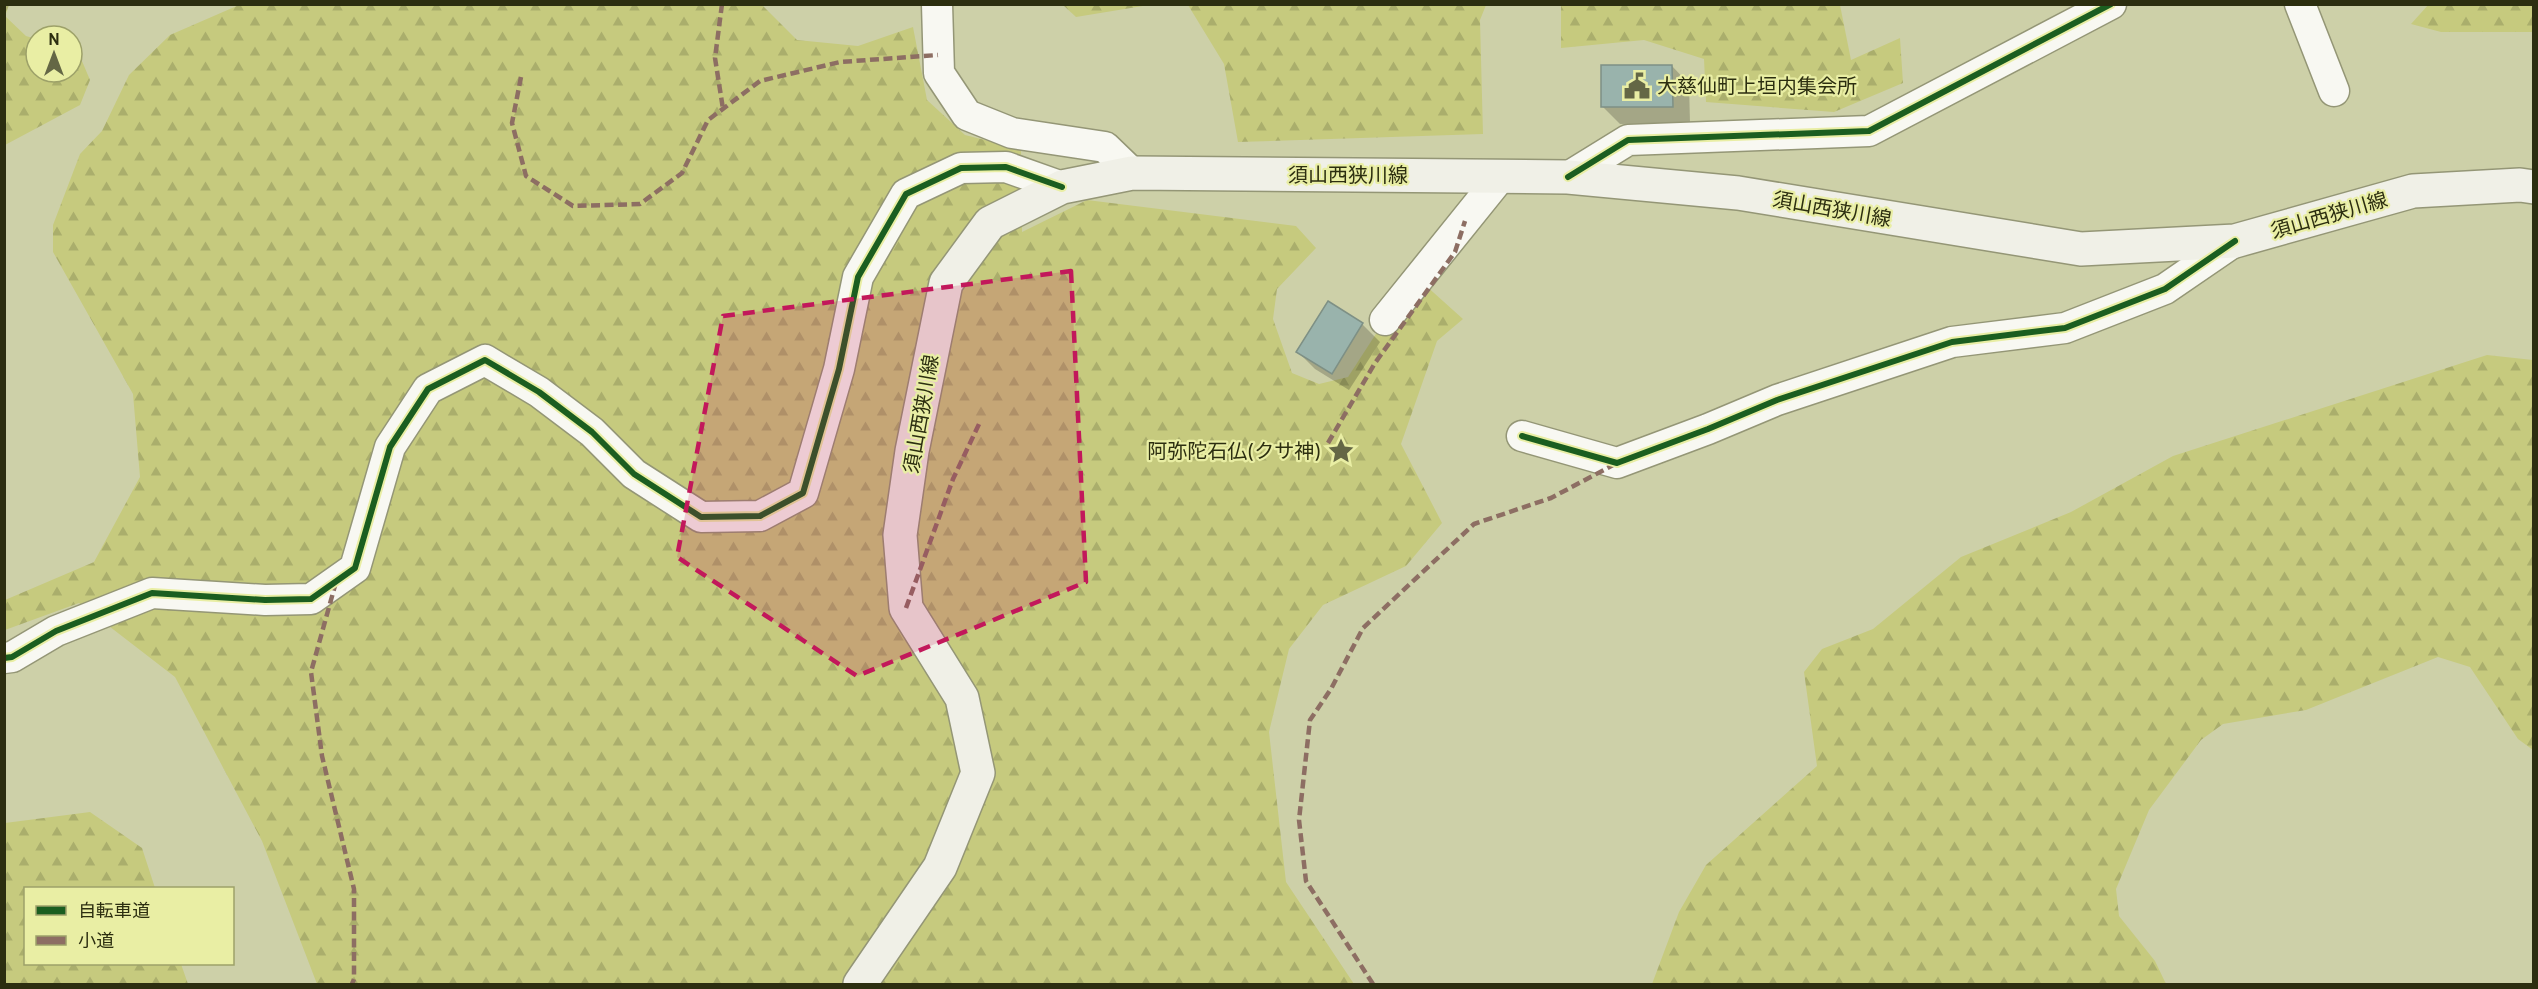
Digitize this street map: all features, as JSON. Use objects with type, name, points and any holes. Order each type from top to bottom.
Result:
[{"type":"main road","name":"須山西狭川線","points":[[861,984],[940,867],[978,773],[962,698],[906,608],[900,535],[912,452],[946,282],[990,223],[1062,187],[1132,173],[1568,177],[1738,193],[2081,249],[2235,241],[2413,191],[2520,185],[2534,187]]},
{"type":"street","points":[[937,4],[939,73],[968,115],[1012,133],[1106,147],[1132,173]]},
{"type":"street","points":[[1568,177],[1628,140],[1869,131],[2112,4]]},
{"type":"street","points":[[2300,4],[2334,91]]},
{"type":"street","points":[[4,658],[12,657],[56,631],[152,593],[266,600],[311,599],[355,568],[390,447],[428,389],[484,360],[538,392],[591,432],[634,474],[700,517],[760,516],[803,493],[838,369],[858,277],[906,194],[961,168],[1006,167],[1062,187]]},
{"type":"street","points":[[1385,320],[1501,176]]},
{"type":"street","points":[[1522,436],[1617,463],[1699,433],[1777,400],[1952,342],[2065,328],[2164,289],[2235,241]]},
{"type":"highlighted area","points":[[1071,271],[1086,582],[857,676],[677,557],[723,316]]},
{"type":"green space","points":[[2429,4],[2533,5],[2533,32],[2441,32],[2411,24]]},
{"type":"green space","points":[[4,5],[9,5],[5,16],[24,34],[24,84],[84,84],[84,66],[90,80],[80,105],[5,145]]},
{"type":"green space","points":[[239,5],[762,5],[797,40],[858,46],[913,27],[927,100],[965,135],[1021,149],[1022,232],[1087,200],[1296,226],[1316,248],[1277,289],[1273,319],[1292,373],[1319,384],[1348,377],[1414,275],[1463,319],[1437,341],[1401,444],[1442,523],[1406,566],[1323,605],[1289,649],[1269,732],[1286,882],[1354,984],[317,984],[262,841],[175,677],[79,603],[5,630],[5,600],[94,562],[140,477],[133,394],[53,252],[53,225],[80,154],[102,131],[129,75],[170,35]]},
{"type":"green space","points":[[1063,5],[1149,5],[1076,17]]},
{"type":"green space","points":[[1188,5],[1486,5],[1480,20],[1483,134],[1238,142],[1224,64]]},
{"type":"green space","points":[[1561,5],[1840,5],[1851,60],[1900,38],[1903,83],[1834,112],[1706,102],[1704,59],[1644,40],[1561,48]]},
{"type":"green space","points":[[2487,355],[2533,360],[2533,750],[2518,739],[2470,667],[2438,657],[2306,710],[2223,724],[2201,740],[2149,810],[2116,889],[2119,916],[2155,961],[2166,984],[1652,984],[1679,912],[1706,865],[1817,766],[1804,672],[1822,649],[1873,629],[1961,557],[2071,512],[2173,456]]},
{"type":"green space","points":[[90,812],[142,848],[155,887],[24,887],[24,965],[181,965],[188,984],[5,984],[5,823]]},
{"type":"building","name":"大慈仙町上垣内集会所","points":[[1601,65],[1672,65],[1673,107],[1601,107]]},
{"type":"building","points":[[1328,301],[1363,323],[1332,374],[1296,352]]},
{"type":"marked path","points":[[722,4],[715,58],[723,109]]},
{"type":"marked path","points":[[521,77],[512,123],[526,176],[573,206],[640,204],[682,173],[708,120],[760,81],[840,62],[938,55]]},
{"type":"marked path","points":[[1328,443],[1375,363],[1455,252],[1465,221]]},
{"type":"marked path","points":[[906,608],[953,479],[980,422]]},
{"type":"marked path","points":[[1373,984],[1306,881],[1299,820],[1310,720],[1331,689],[1363,628],[1474,524],[1551,498],[1617,463]]},
{"type":"marked path","points":[[336,582],[311,672],[322,756],[354,889],[354,979],[352,984]]},
{"type":"cycle path","points":[[1568,177],[1628,140],[1869,131],[2111,4]]},
{"type":"cycle path","points":[[4,658],[12,657],[56,631],[152,593],[265,600],[311,599],[355,568],[390,447],[428,389],[485,360],[539,392],[592,432],[634,474],[701,517],[760,516],[803,493],[839,369],[858,277],[906,194],[961,168],[1006,167],[1062,187]]},
{"type":"cycle path","points":[[1522,436],[1617,463],[1777,400],[1952,342],[2065,328],[2165,289],[2235,241]]},
{"type":"place","name":"大慈仙町上垣内集会所","points":[[1637,86]]},
{"type":"place","name":"阿弥陀石仏(クサ神)","points":[[1341,451]]}]
